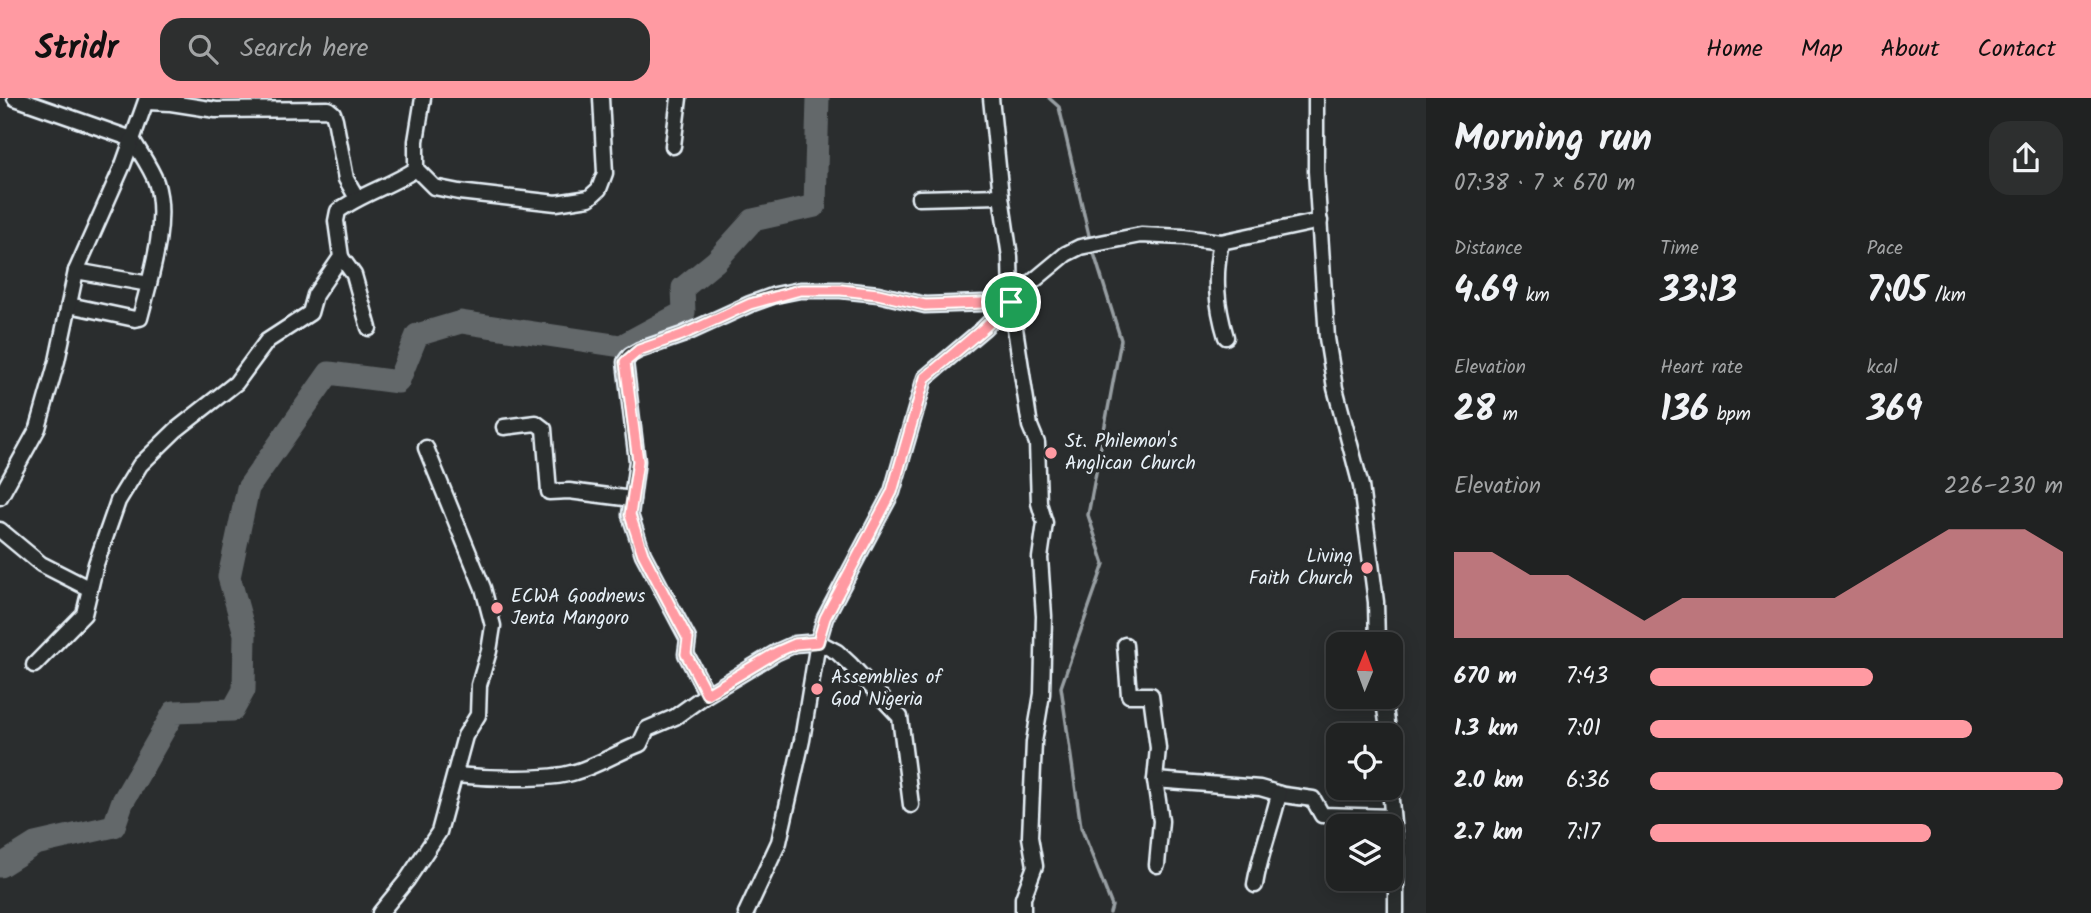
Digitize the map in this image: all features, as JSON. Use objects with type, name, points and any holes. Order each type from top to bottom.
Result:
[{"type":"street","points":[[15,98],[132,139],[156,182],[161,216],[141,318],[69,305]]},
{"type":"street","points":[[423,98],[416,141],[416,169],[434,187],[556,203],[589,198],[599,189],[606,173],[600,98]]},
{"type":"street","points":[[673,146],[679,98]]},
{"type":"street","points":[[991,98],[1000,196],[1010,257],[1011,302],[1030,426],[1037,443],[1039,503],[1045,523],[1040,558],[1044,616],[1042,694],[1034,742],[1030,837],[1035,866],[1023,898],[1023,913]]},
{"type":"street","points":[[1316,98],[1316,171],[1327,338],[1335,388],[1362,486],[1376,602],[1377,632]]},
{"type":"street","points":[[0,497],[38,428],[76,271],[146,100],[216,110],[328,109],[335,119],[346,179],[357,198]]},
{"type":"street","points":[[369,328],[354,275],[341,257],[336,220],[338,211],[357,198],[403,178],[416,169]]},
{"type":"street","points":[[919,198],[1000,196]]},
{"type":"street","points":[[746,913],[779,842],[825,618],[892,492],[925,378],[1066,254],[1080,247],[1141,236],[1183,237],[1221,242],[1320,221]]},
{"type":"street","points":[[1221,242],[1216,264],[1216,284],[1218,311],[1226,337]]},
{"type":"street","points":[[34,665],[84,614],[96,564],[118,501],[140,465],[176,430],[236,383],[267,341],[310,313],[315,295],[341,257]]},
{"type":"street","points":[[76,271],[149,284]]},
{"type":"street","points":[[707,694],[686,654],[688,639],[643,554],[630,515],[638,461],[625,362],[639,350],[682,335],[750,304],[800,290],[878,294],[925,305],[1011,302]]},
{"type":"street","points":[[504,427],[536,423],[544,429],[549,492],[569,491],[632,499]]},
{"type":"street","points":[[380,913],[407,880],[439,832],[465,736],[478,715],[479,685],[493,626],[483,589],[426,448]]},
{"type":"street","points":[[0,530],[41,564],[90,589]]},
{"type":"street","points":[[455,775],[480,778],[572,774],[640,744],[647,729],[675,717],[707,694],[777,652],[795,644],[818,642],[851,665],[900,717],[911,804]]},
{"type":"street","points":[[1125,645],[1129,695],[1151,695],[1158,748],[1155,780],[1161,821],[1157,865]]},
{"type":"street","points":[[1155,780],[1250,787],[1313,799],[1322,815],[1326,815]]},
{"type":"street","points":[[1255,885],[1279,794]]},
{"type":"street","points":[[1395,891],[1396,913]]},
{"type":"waterway","points":[[0,866],[35,844],[114,826],[122,803],[174,712],[233,710],[244,690],[245,634],[229,577],[248,488],[329,373],[398,382],[417,335],[461,322],[621,346],[684,312],[683,288],[716,261],[753,220],[815,206],[818,98]]},
{"type":"waterway","points":[[1049,98],[1059,107],[1090,240]]},
{"type":"waterway","points":[[1092,247],[1121,340],[1088,515],[1104,564],[1061,687],[1081,827],[1112,906],[1110,913]]},
{"type":"place","name":"St. Philemon's Anglican Church","points":[[1051,453]]},
{"type":"place","name":"Living Faith Church","points":[[1367,568]]},
{"type":"place","name":"ECWA Goodnews Jenta Mangoro","points":[[497,608]]},
{"type":"place","name":"Assemblies of God Nigeria","points":[[817,689]]},
{"type":"route","points":[[800,290],[878,294],[925,305],[1011,302],[925,378],[892,492],[825,618],[818,642],[795,644],[777,652],[707,694],[686,654],[688,639],[643,554],[630,515],[638,461],[625,362],[630,355],[750,304],[800,290]]}]
